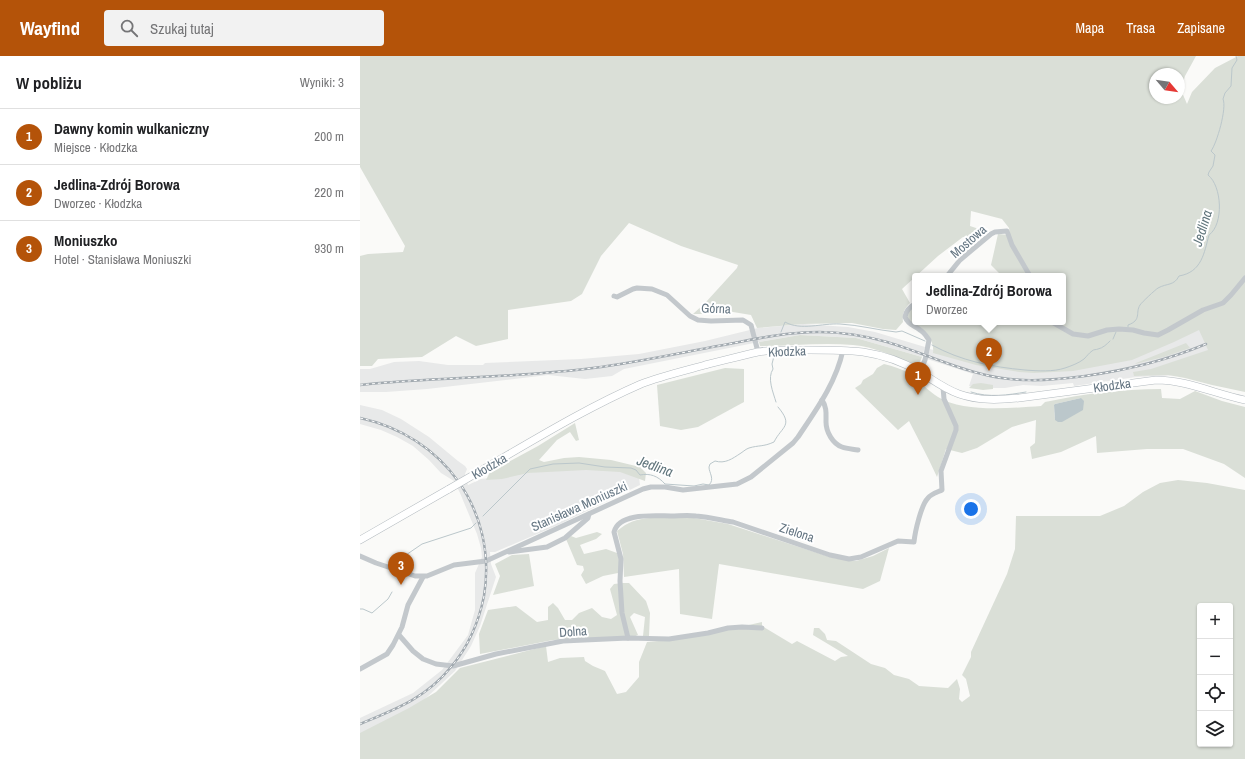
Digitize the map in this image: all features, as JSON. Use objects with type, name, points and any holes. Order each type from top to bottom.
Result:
[{"type":"main road","name":"Kłodzka","points":[[360,540],[584,412],[621,394],[666,376],[758,352],[784,350],[843,350],[864,352],[904,364],[920,372],[943,387],[960,394],[981,399],[1001,399],[1145,380],[1169,380],[1245,400]]},
{"type":"street","name":"Mostowa","points":[[949,273],[960,260],[991,234],[994,232],[1007,231],[1012,245],[1028,273]]},
{"type":"street","points":[[1057,325],[1073,334],[1088,336],[1107,330],[1119,329],[1158,334],[1203,310],[1223,302],[1245,278]]},
{"type":"street","name":"Górna","points":[[614,296],[617,297],[633,288],[652,290],[667,295],[690,316],[698,320],[743,320],[751,325],[758,352]]},
{"type":"street","points":[[912,306],[906,312],[905,318],[910,325],[920,329],[929,340],[925,360],[920,372]]},
{"type":"street","name":"Stanisława Moniuszki","points":[[423,577],[454,565],[486,561],[643,489],[651,487],[666,487],[689,490],[737,484],[744,481],[793,443],[829,388],[843,350]]},
{"type":"street","name":"Zielona","points":[[628,638],[622,613],[618,582],[621,559],[614,532],[615,528],[619,524],[636,516],[695,516],[733,522],[830,555],[849,559],[861,558],[898,541],[914,542],[916,528],[925,503],[928,498],[942,490],[941,471],[956,430],[956,426],[944,399],[943,387]]},
{"type":"street","points":[[822,400],[825,405],[826,426],[833,441],[843,448],[858,450]]},
{"type":"street","points":[[504,552],[547,547],[565,538],[588,518],[589,514]]},
{"type":"street","points":[[360,556],[376,563],[415,576],[423,577],[408,606],[399,635],[387,654],[360,669]]},
{"type":"street","name":"Dolna","points":[[399,635],[413,651],[423,659],[436,664],[453,666],[496,654],[563,641],[628,638],[668,639],[708,633],[728,628],[762,628]]},
{"type":"shaded area","points":[[360,56],[1196,56],[1185,76],[1185,68],[1149,68],[1149,104],[1185,104],[1185,99],[1187,104],[1192,92],[1215,68],[1238,56],[1245,56],[1245,392],[1168,375],[1134,376],[1133,372],[1151,369],[1208,350],[1199,330],[1132,360],[1073,371],[1034,373],[1019,372],[976,365],[933,353],[932,342],[926,333],[916,325],[1066,325],[1066,273],[999,273],[991,265],[998,234],[1010,235],[1009,228],[1002,219],[971,211],[970,226],[985,231],[981,240],[963,237],[938,256],[919,273],[912,273],[912,280],[902,289],[910,303],[904,312],[903,322],[896,330],[852,323],[803,324],[757,328],[751,315],[733,312],[693,314],[706,302],[737,268],[738,265],[681,246],[629,223],[601,256],[582,294],[571,301],[508,310],[508,339],[476,346],[456,336],[422,357],[378,359],[372,366],[360,366],[360,256],[368,254],[403,252],[405,246],[360,167]]},
{"type":"shaded area","points":[[912,308],[912,323],[909,321],[906,313]]},
{"type":"shaded area","points":[[1213,312],[1225,341],[1180,375],[1136,377],[1074,386],[1073,383],[1042,386],[1023,385],[1005,388],[981,388],[969,386],[973,374],[927,359],[930,349],[945,353]]},
{"type":"shaded area","points":[[803,324],[848,327],[875,332],[925,347],[922,357],[856,338],[800,335],[624,369],[612,376],[585,379],[548,375],[427,389],[360,392],[360,369],[370,369],[394,362],[419,361],[448,365],[483,365],[485,363],[581,359],[639,354],[705,341],[758,328]]},
{"type":"shaded area","points":[[800,335],[856,338],[922,357],[918,366],[886,353],[861,346],[830,344],[760,346],[759,342]]},
{"type":"shaded area","points":[[1186,343],[1190,348],[1164,357],[1135,364],[1136,363]]},
{"type":"shaded area","points":[[884,364],[901,369],[910,374],[938,397],[948,402],[974,407],[1002,408],[1041,406],[1045,402],[1103,392],[1146,389],[1161,389],[1162,398],[1180,399],[1195,391],[1222,401],[1245,407],[1245,478],[1224,464],[1183,449],[1147,449],[1097,453],[1096,436],[1061,452],[1032,459],[1030,447],[1035,443],[1036,420],[1012,427],[977,448],[962,453],[946,449],[937,477],[909,421],[898,430],[855,388],[861,384],[863,380],[873,374],[877,368]],"holes":[[[1081,398],[1055,420],[1055,404]]]},
{"type":"shaded area","points":[[725,368],[744,369],[744,402],[698,427],[681,430],[660,426],[657,385]]},
{"type":"shaded area","points":[[981,383],[993,385],[993,389],[983,390],[969,388],[973,384]]},
{"type":"shaded area","points":[[1081,398],[1084,401],[1083,410],[1062,422],[1055,420],[1055,404]]},
{"type":"shaded area","points":[[360,405],[382,410],[401,419],[429,437],[465,466],[467,469],[465,474],[468,485],[481,479],[572,467],[633,472],[639,477],[640,485],[558,525],[495,552],[490,552],[491,564],[496,577],[480,626],[471,646],[455,671],[412,711],[360,737],[360,718],[413,693],[442,670],[468,635],[475,610],[475,573],[482,557],[477,534],[454,481],[441,473],[413,446],[381,430],[360,424]]},
{"type":"shaded area","points":[[575,423],[579,440],[576,441],[570,432],[557,440],[539,460],[544,462],[579,457],[611,460],[640,467],[646,473],[645,481],[620,472],[586,470],[528,473],[502,479],[486,480],[490,472],[538,446]]},
{"type":"shaded area","points":[[1178,480],[1207,483],[1245,490],[1245,759],[360,759],[360,733],[409,708],[436,692],[460,668],[546,646],[548,662],[560,658],[584,657],[585,661],[605,671],[617,694],[626,692],[639,677],[639,662],[647,642],[705,634],[762,622],[762,626],[792,644],[797,641],[835,661],[841,657],[848,656],[813,635],[814,628],[819,628],[825,634],[827,640],[836,641],[871,664],[885,668],[894,675],[909,679],[919,686],[948,688],[957,679],[960,689],[959,699],[962,702],[970,696],[966,679],[962,675],[1007,574],[1015,549],[1016,516],[1100,516],[1124,506],[1143,492],[1160,483]]},
{"type":"shaded area","points":[[650,518],[694,518],[728,524],[833,558],[856,561],[873,556],[889,548],[880,581],[863,589],[719,564],[712,619],[680,614],[679,569],[624,577],[623,554],[617,531],[632,522]]},
{"type":"shaded area","points":[[597,532],[602,534],[596,539],[580,545],[584,554],[606,549],[617,553],[621,568],[618,573],[603,576],[586,584],[581,575],[584,570],[583,566],[577,565],[566,539],[571,536],[576,538]]},
{"type":"shaded area","points":[[529,554],[534,586],[493,595],[500,576],[495,564],[512,555]]},
{"type":"shaded area","points":[[629,583],[646,601],[650,613],[649,636],[643,636],[645,617],[634,613],[630,617],[638,635],[633,637],[553,640],[480,654],[479,634],[488,610],[516,606],[537,622],[548,620],[548,607],[553,603],[558,608],[565,620],[572,620],[579,613],[592,608],[602,617],[611,619],[617,615],[610,589],[614,584]]},
{"type":"waterway","name":"Jedlina","points":[[1128,327],[1128,325],[1137,319],[1140,305],[1154,291],[1161,286],[1173,283],[1179,276],[1187,274],[1197,266],[1201,261],[1209,235],[1214,230],[1217,223],[1219,214],[1218,196],[1213,180],[1208,175],[1213,166],[1215,155],[1211,151],[1221,125],[1224,110],[1223,99],[1225,93],[1231,86],[1232,68],[1237,60],[1236,56]]},
{"type":"waterway","name":"Jedlina","points":[[781,332],[785,322],[798,326],[840,324],[896,332],[902,331],[925,341]]},
{"type":"waterway","name":"Jedlina","points":[[1113,339],[1116,332]]},
{"type":"waterway","name":"Jedlina","points":[[932,345],[943,351],[965,359],[989,365],[1013,369],[1045,371],[1060,369],[1080,362],[1093,350],[1102,348],[1110,341]]},
{"type":"waterway","name":"Jedlina","points":[[774,356],[771,381],[776,402]]},
{"type":"waterway","points":[[971,392],[985,395],[1005,395],[1026,392]]},
{"type":"waterway","name":"Jedlina","points":[[483,516],[530,469],[553,464],[579,463],[605,467],[631,468],[636,470],[640,475],[647,474],[657,477],[665,484],[694,486],[703,484],[709,485],[712,480],[709,469],[710,464],[715,461],[722,462],[728,460],[748,448],[767,445],[774,442],[785,426],[786,422],[783,413],[778,407]]},
{"type":"waterway","name":"Jedlina","points":[[400,565],[403,557],[422,544],[471,528],[476,523]]},
{"type":"waterway","name":"Jedlina","points":[[360,609],[372,613],[388,599],[392,592]]},
{"type":"railway","points":[[360,385],[418,380],[535,374],[593,368],[785,334],[808,332],[836,333],[871,338],[978,373],[1017,380],[1044,380],[1101,374],[1161,360],[1206,344]]},
{"type":"railway","points":[[360,418],[390,427],[416,441],[439,460],[458,482],[473,507],[482,534],[486,564],[484,596],[479,615],[468,642],[451,667],[431,687],[410,702],[360,724]]},
{"type":"place","name":"Jedlina-Zdrój Borowa","points":[[989,371]]},
{"type":"place","name":"Dawny komin wulkaniczny","points":[[918,395]]},
{"type":"place","name":"Moniuszko","points":[[401,585]]}]
